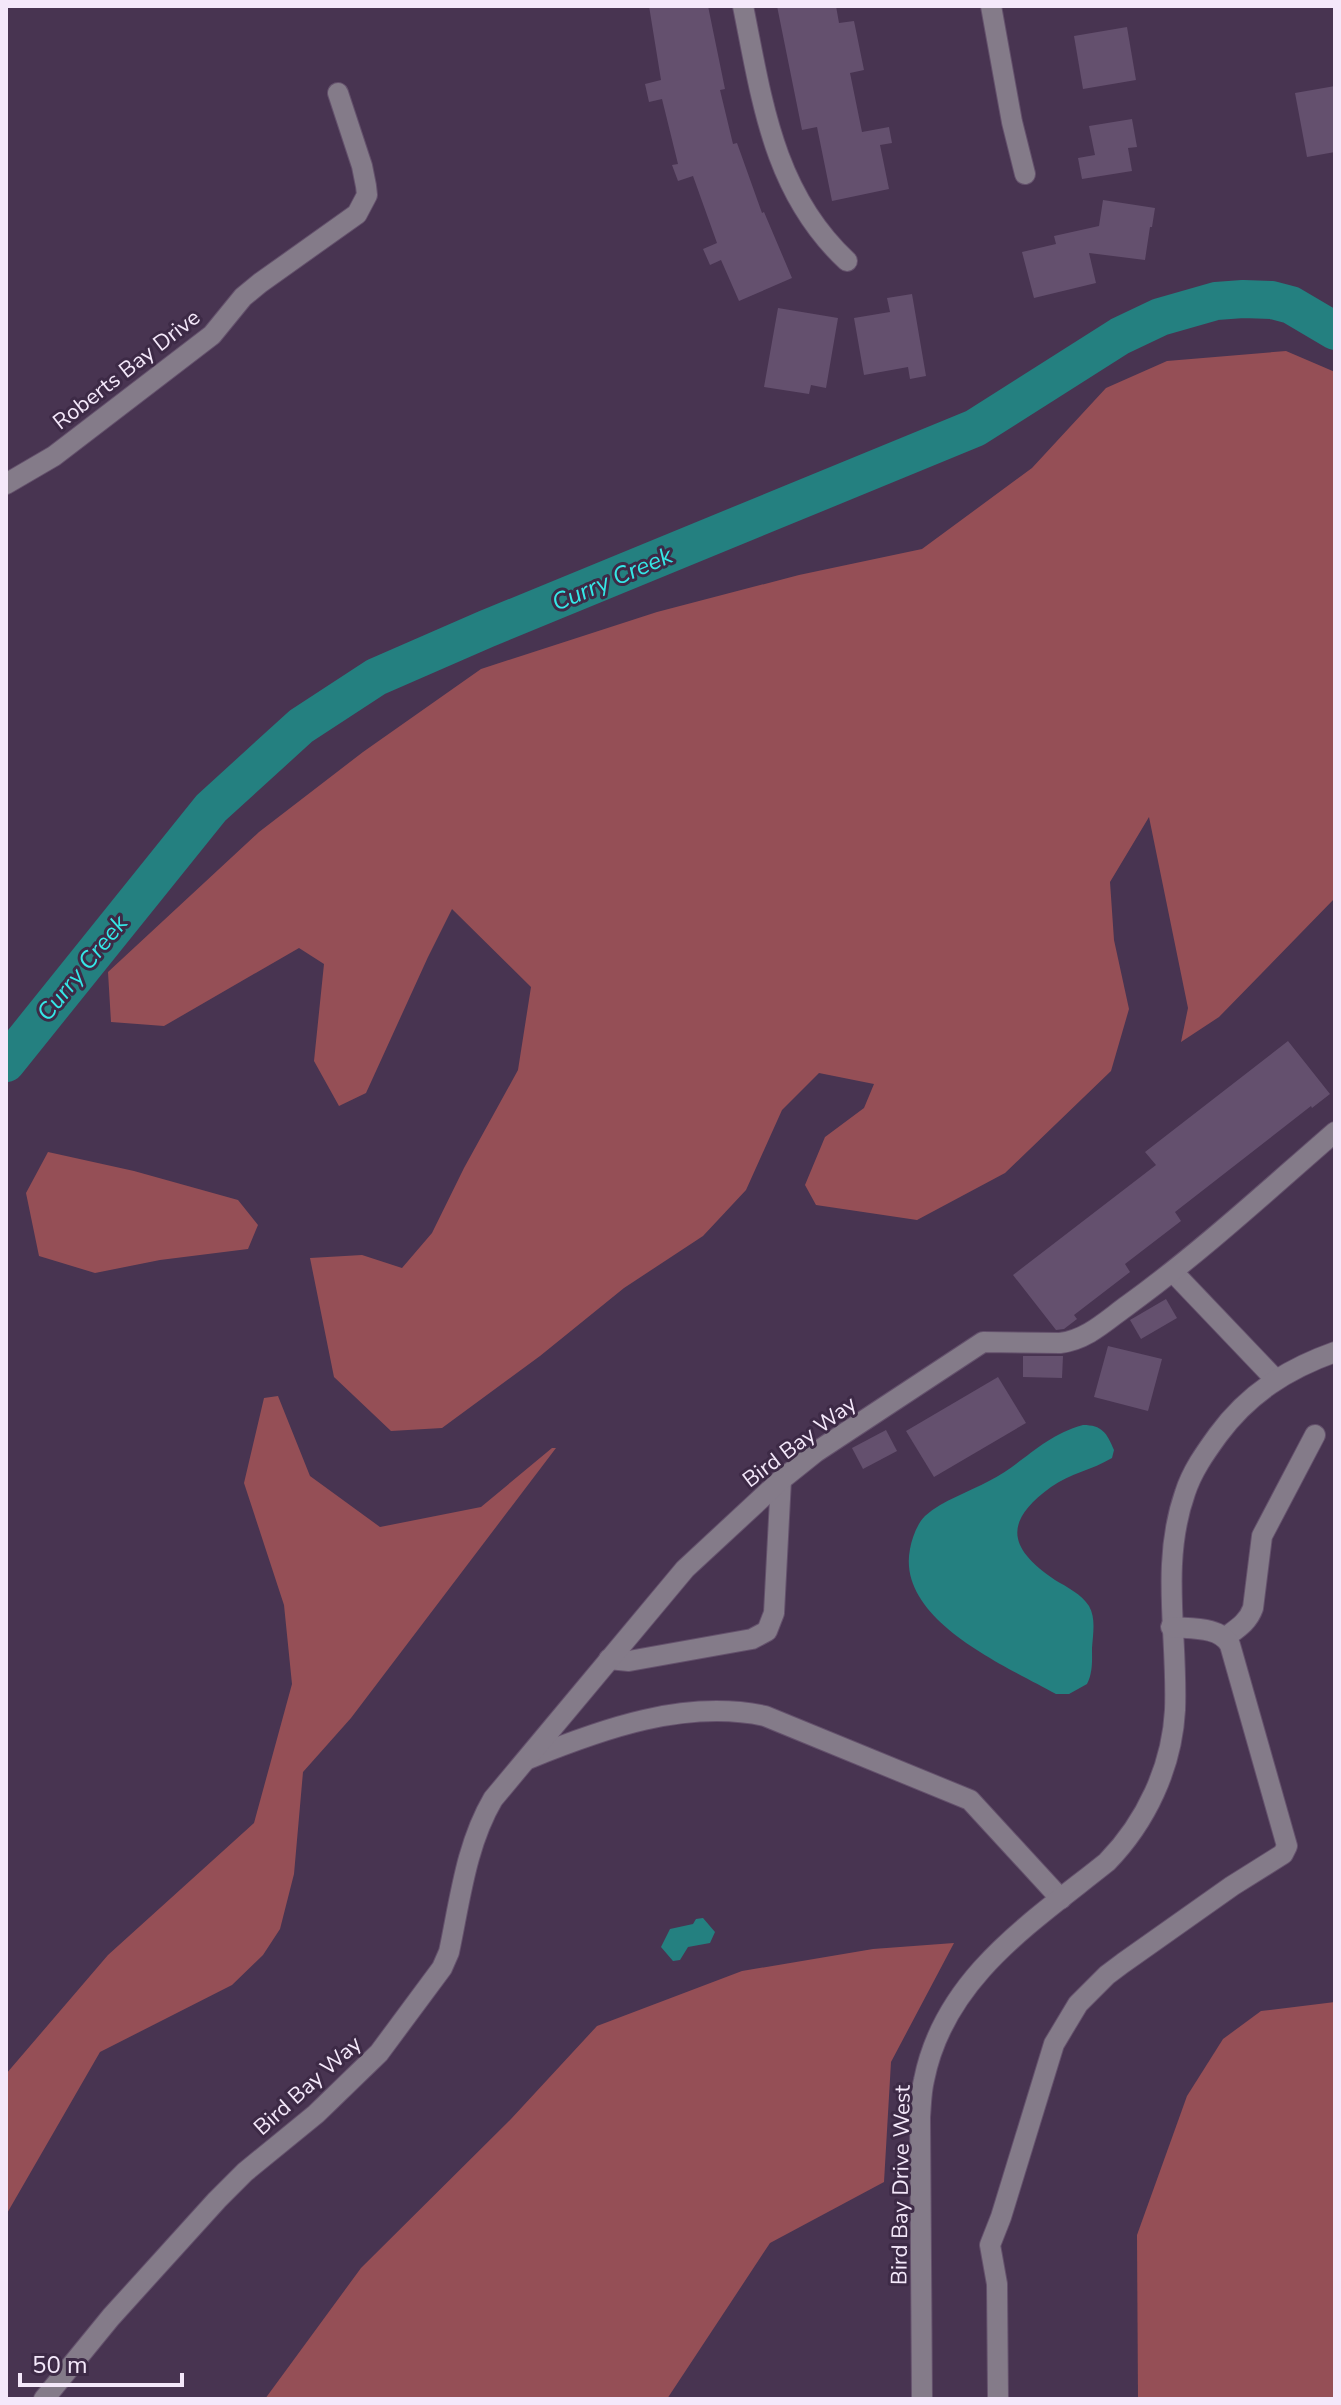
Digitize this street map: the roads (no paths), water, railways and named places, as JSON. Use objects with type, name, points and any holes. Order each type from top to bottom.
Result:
[{"type":"street","points":[[743,6],[760,92],[786,175],[809,219],[825,241],[847,261]]},
{"type":"street","points":[[991,6],[1012,122],[1025,174]]},
{"type":"street","name":"Roberts Bay Drive","points":[[6,484],[54,456],[212,335],[243,297],[357,214],[367,195],[366,186],[338,93]]},
{"type":"street","name":"Bird Bay Way","points":[[44,2399],[111,2317],[217,2200],[245,2172],[316,2114],[379,2053],[442,1968],[449,1952],[471,1847],[480,1821],[493,1799],[685,1569],[781,1480],[816,1452],[983,1342],[1060,1343],[1080,1339],[1173,1272],[1335,1132]]},
{"type":"street","points":[[1173,1272],[1275,1379]]},
{"type":"street","name":"Bird Bay Drive West","points":[[922,2399],[920,2117],[923,2081],[942,2025],[972,1978],[1013,1937],[1119,1849],[1146,1811],[1158,1787],[1175,1714],[1171,1562],[1185,1491],[1205,1452],[1235,1412],[1275,1379],[1335,1352]]},
{"type":"street","points":[[1226,1637],[1243,1625],[1250,1615],[1262,1536],[1315,1435]]},
{"type":"street","points":[[609,1659],[629,1661],[737,1642],[758,1637],[767,1631],[774,1613],[781,1480]]},
{"type":"street","points":[[998,2399],[997,2284],[990,2245],[1060,2032],[1078,2004],[1107,1975],[1232,1886],[1283,1854],[1287,1846],[1226,1637],[1218,1633],[1171,1627]]},
{"type":"street","name":"Bird Bay Way","points":[[524,1761],[583,1737],[632,1722],[716,1712],[740,1711],[765,1716],[970,1800],[1061,1899]]},
{"type":"waterway","name":"Curry Creek","points":[[6,1063],[211,808],[301,726],[376,677],[975,428],[1120,336],[1160,317],[1216,301],[1272,300],[1291,305],[1335,331]]}]
